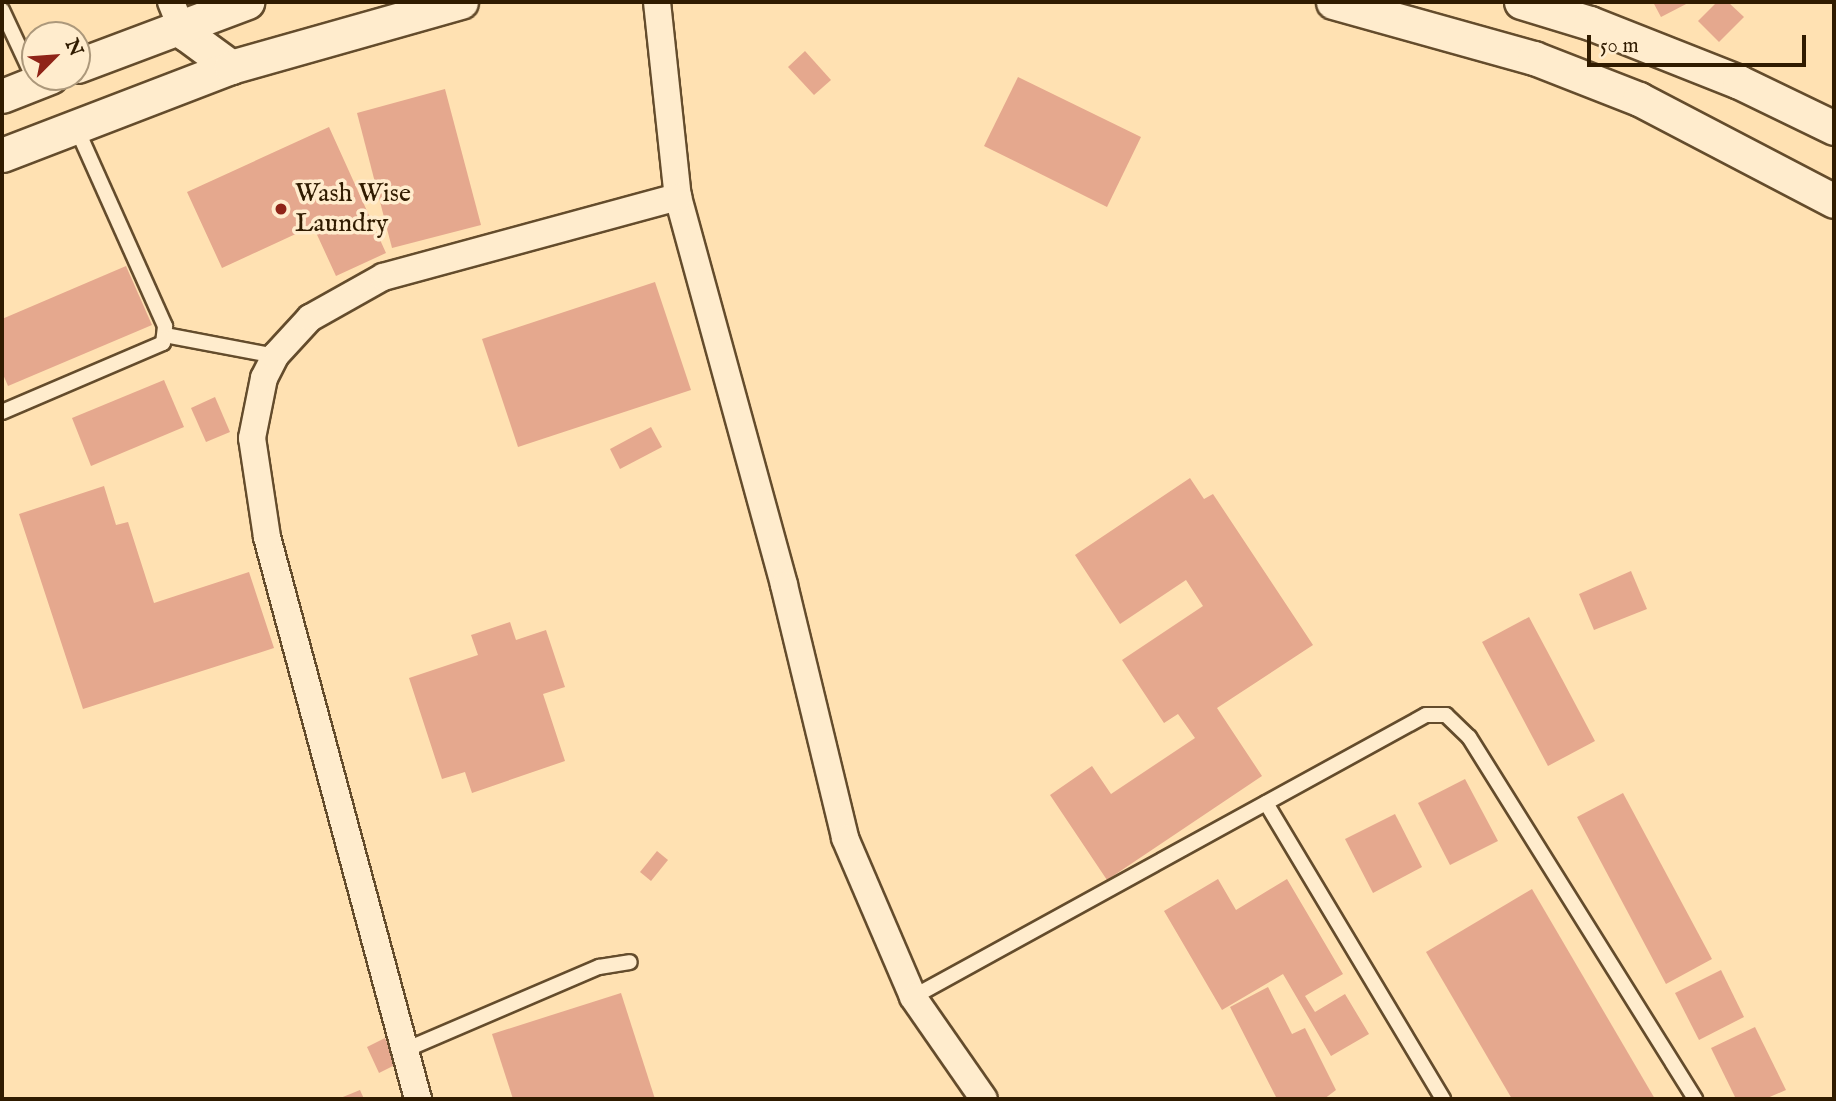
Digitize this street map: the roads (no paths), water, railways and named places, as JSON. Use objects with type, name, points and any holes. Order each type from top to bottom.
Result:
[{"type":"street","points":[[91,59],[176,13],[247,2]]},
{"type":"street","points":[[2,155],[231,67],[461,2]]},
{"type":"street","points":[[657,2],[678,197],[784,585],[845,838],[913,997],[984,1099]]},
{"type":"street","points":[[1333,2],[1534,58],[1639,99],[1834,201]]},
{"type":"street","points":[[1521,2],[1590,23],[1739,82],[1834,128]]},
{"type":"street","points":[[176,13],[231,67]]},
{"type":"street","points":[[2,96],[21,89]]},
{"type":"street","points":[[418,1099],[267,537],[252,438],[264,378],[275,356],[310,318],[383,277],[678,197]]},
{"type":"lane","points":[[2,10],[21,42]]},
{"type":"lane","points":[[2,412],[156,349],[165,335],[165,326],[76,125]]},
{"type":"lane","points":[[165,335],[275,356]]},
{"type":"lane","points":[[913,997],[1426,715],[1446,715],[1469,737],[1695,1099]]},
{"type":"lane","points":[[1266,803],[1443,1099]]},
{"type":"lane","points":[[405,1051],[599,967],[630,962]]},
{"type":"place","name":"Wash Wise Laundry","points":[[281,209]]}]
